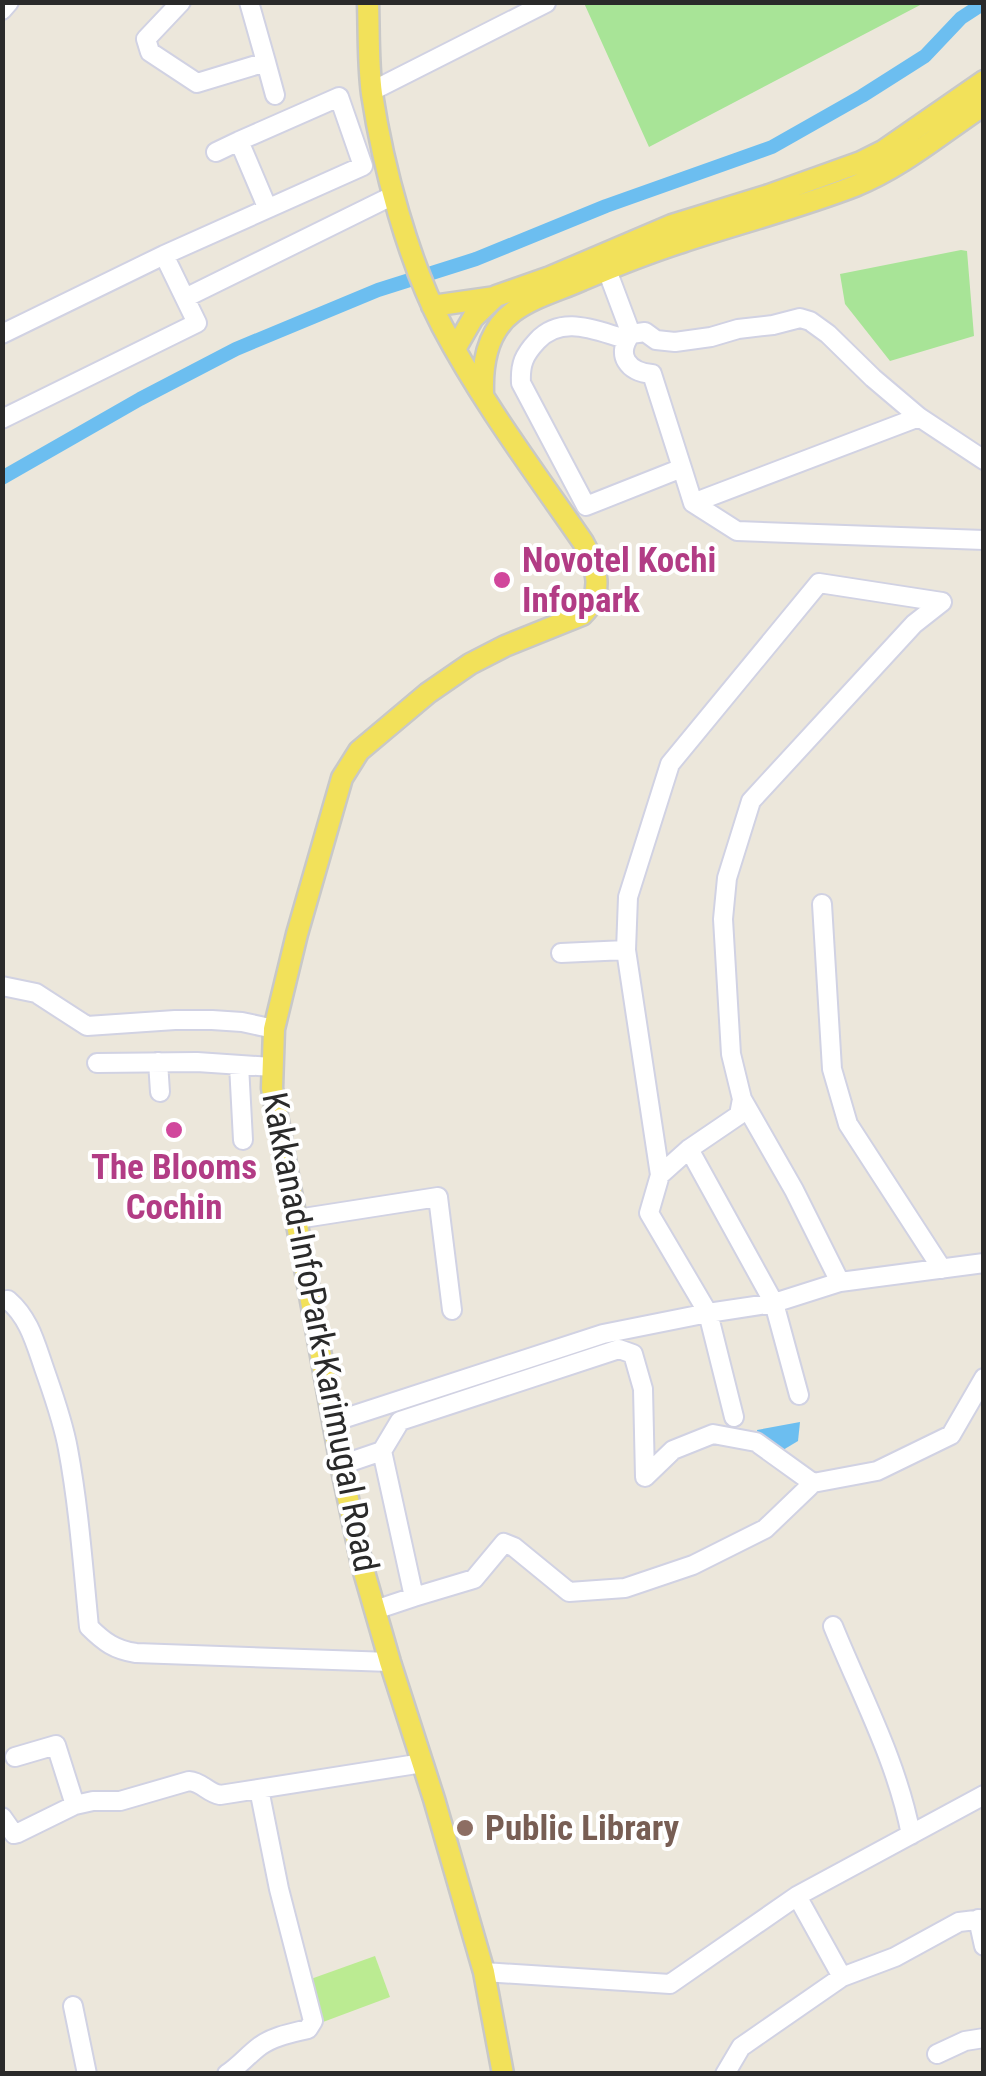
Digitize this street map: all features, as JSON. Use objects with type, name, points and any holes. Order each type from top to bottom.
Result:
[{"type":"main road","name":"Kakkanad-InfoPark-Karimugal Road","points":[[368,2],[372,92],[394,195],[431,303],[507,435],[593,559],[597,592],[582,615],[505,646],[454,673],[359,751],[342,778],[321,846],[274,1029],[272,1088],[362,1565],[484,1972],[503,2074]]},
{"type":"main road","points":[[483,393],[482,366],[487,347],[512,312],[861,162],[984,81]]},
{"type":"main road","points":[[431,303],[496,296],[672,225],[741,213],[869,180],[984,105]]},
{"type":"main road","points":[[455,349],[472,318],[496,296]]},
{"type":"street","points":[[2,10],[8,2]]},
{"type":"street","points":[[181,2],[146,39],[150,52],[197,84],[266,62]]},
{"type":"street","points":[[249,2],[274,94]]},
{"type":"street","points":[[372,92],[546,3]]},
{"type":"street","points":[[2,334],[164,255],[363,166],[338,97],[216,152]]},
{"type":"street","points":[[239,141],[267,208]]},
{"type":"street","points":[[184,298],[394,195]]},
{"type":"street","points":[[2,419],[197,324],[164,255]]},
{"type":"street","points":[[606,270],[628,337],[624,350],[628,364],[636,372],[652,374]]},
{"type":"street","points":[[682,468],[586,506],[521,383],[520,367],[529,350],[546,331],[559,327],[580,326],[628,337],[644,332],[656,340],[676,342],[800,318],[828,334],[919,417],[984,460]]},
{"type":"street","points":[[652,374],[660,355],[656,340]]},
{"type":"street","points":[[652,374],[693,503],[737,532],[984,540]]},
{"type":"street","points":[[693,503],[919,417]]},
{"type":"street","points":[[734,1417],[708,1313],[650,1213],[660,1175],[626,950],[628,897],[670,764],[819,583],[942,602],[914,624],[751,802],[727,878],[724,919],[730,1054],[742,1099],[840,1282]]},
{"type":"street","points":[[822,904],[832,1069],[848,1124],[942,1268]]},
{"type":"street","points":[[561,953],[626,950]]},
{"type":"street","points":[[2,986],[36,993],[87,1026],[212,1020],[274,1029]]},
{"type":"street","points":[[158,1062],[160,1092]]},
{"type":"street","points":[[97,1063],[272,1067]]},
{"type":"street","points":[[240,1065],[243,1140]]},
{"type":"street","points":[[660,1175],[688,1149],[739,1116],[742,1099]]},
{"type":"street","points":[[688,1149],[774,1303],[798,1395]]},
{"type":"street","points":[[297,1219],[438,1197],[452,1310]]},
{"type":"street","points":[[333,1422],[603,1334],[774,1303],[840,1282],[984,1262]]},
{"type":"street","points":[[2,1301],[8,1300],[17,1308],[31,1329],[57,1405],[75,1492],[89,1626],[103,1641],[113,1648],[136,1653],[390,1662]]},
{"type":"street","points":[[341,1465],[382,1451],[400,1421],[619,1350],[633,1354],[643,1389],[644,1478],[674,1450],[713,1434],[756,1442],[813,1483]]},
{"type":"street","points":[[375,1610],[474,1579],[504,1543],[514,1546],[569,1592],[625,1588],[693,1565],[765,1529],[813,1483],[876,1471],[950,1436],[984,1378]]},
{"type":"street","points":[[382,1451],[414,1597]]},
{"type":"street","points":[[834,1626],[894,1771],[911,1835]]},
{"type":"street","points":[[15,1756],[56,1746],[75,1805]]},
{"type":"street","points":[[5,1827],[18,1834],[75,1805],[93,1800],[120,1802],[190,1782],[220,1795],[423,1763]]},
{"type":"street","points":[[227,2074],[260,2046],[280,2035],[308,2029],[313,2021],[279,1889],[259,1789]]},
{"type":"street","points":[[484,1972],[670,1984],[797,1896],[984,1795]]},
{"type":"street","points":[[797,1896],[842,1977]]},
{"type":"street","points":[[725,2074],[741,2047],[842,1977],[896,1957],[959,1922],[981,1919],[984,1946]]},
{"type":"street","points":[[73,2006],[87,2074]]},
{"type":"street","points":[[937,2054],[965,2041],[984,2038]]},
{"type":"green space","points":[[584,3],[924,3],[649,147]]},
{"type":"green space","points":[[967,251],[974,336],[890,361],[845,304],[840,274]]},
{"type":"green space","points":[[375,1956],[390,1997],[323,2022],[308,1980]]},
{"type":"water","points":[[800,1422],[798,1441],[783,1450],[758,1437],[757,1430]]},
{"type":"waterway","points":[[2,478],[236,349],[378,290],[476,259],[606,206],[772,147],[925,56],[961,18],[984,3]]},
{"type":"place","name":"Novotel Kochi Infopark","points":[[502,580]]},
{"type":"place","name":"The Blooms Cochin","points":[[174,1130]]},
{"type":"place","name":"Public Library","points":[[465,1828]]}]
